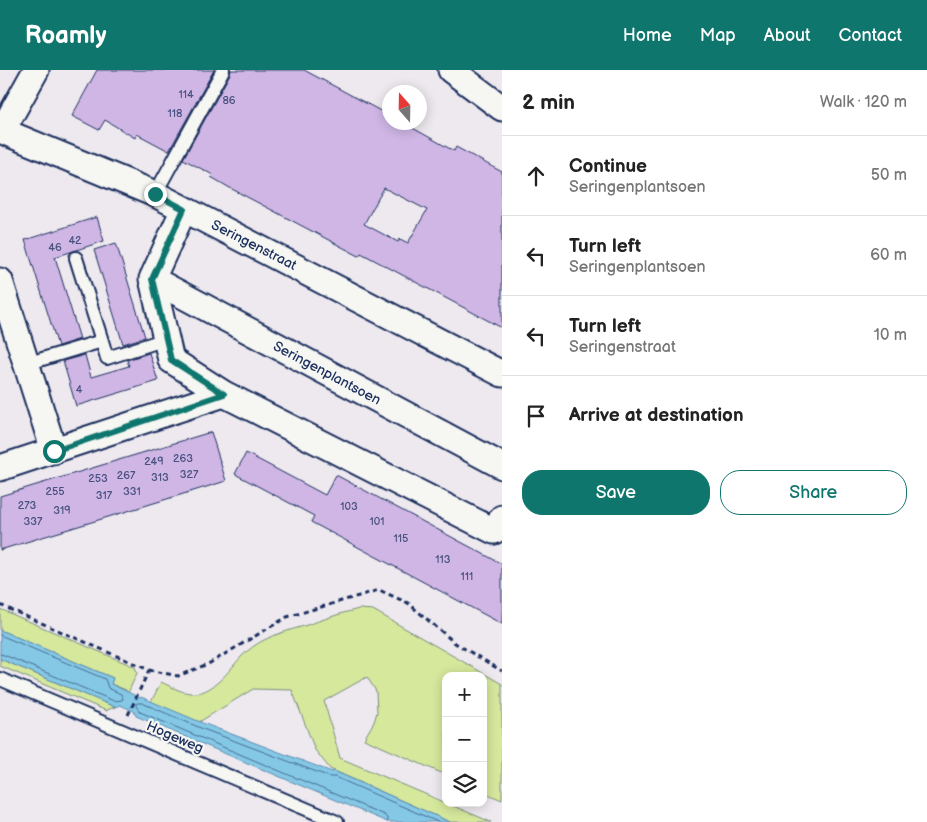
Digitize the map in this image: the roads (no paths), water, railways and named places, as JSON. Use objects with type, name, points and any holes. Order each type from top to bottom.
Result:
[{"type":"street","points":[[1,131],[36,70]]},
{"type":"street","points":[[451,70],[502,108]]},
{"type":"street","name":"Seringenstraat","points":[[1,131],[155,194],[502,374]]},
{"type":"street","points":[[184,209],[152,279],[171,360],[224,394],[499,528]]},
{"type":"street","name":"Seringenplantsoen","points":[[152,279],[502,466]]},
{"type":"street","points":[[0,281],[54,451]]},
{"type":"street","points":[[0,468],[224,394]]},
{"type":"lane","points":[[155,194],[223,70]]},
{"type":"lane","points":[[76,258],[107,358],[166,338]]},
{"type":"lane","points":[[26,364],[102,342]]},
{"type":"lane","name":"Hogeweg","points":[[0,679],[337,822]]},
{"type":"water","points":[[0,630],[113,678],[111,684],[139,698],[141,697],[205,724],[332,772],[334,771],[450,822],[387,822],[136,716],[134,711],[120,705],[115,707],[0,659]]}]
